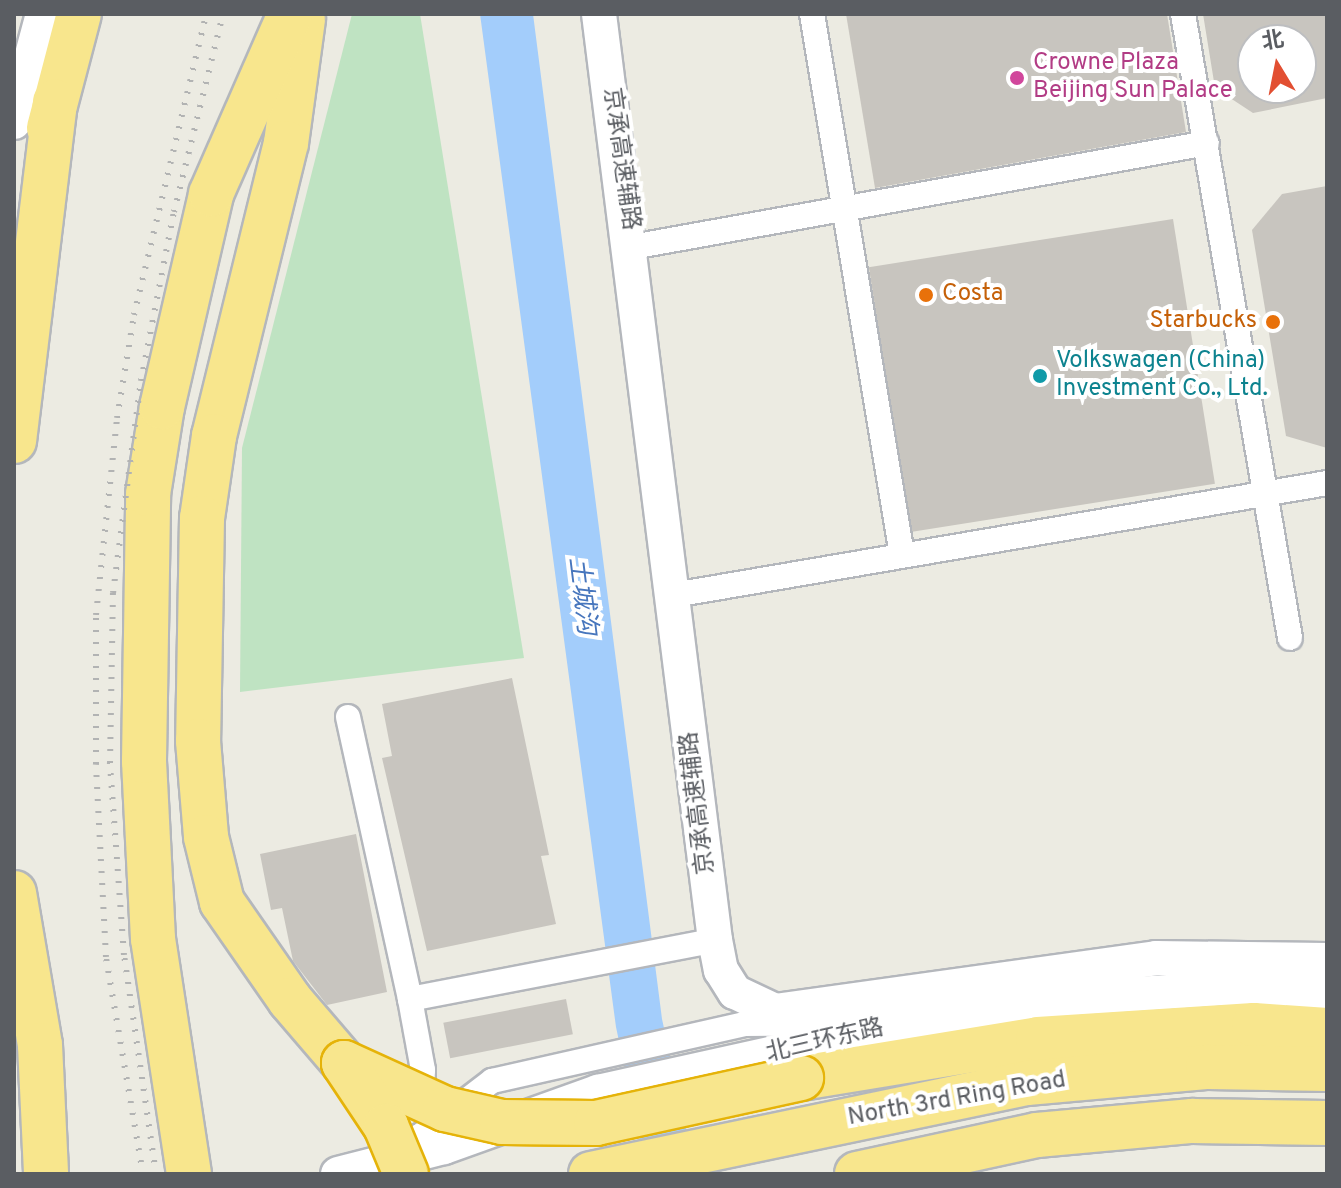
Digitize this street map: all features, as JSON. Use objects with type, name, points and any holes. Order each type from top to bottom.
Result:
[{"type":"highway","points":[[16,256],[79,14]]},
{"type":"highway","points":[[189,1174],[178,1125],[153,939],[144,761],[148,494],[162,407],[211,194],[290,14]]},
{"type":"highway","points":[[303,14],[286,143],[232,364],[202,518],[198,741],[206,837],[222,902],[290,1000],[344,1063],[410,1157]]},
{"type":"highway","points":[[14,441],[55,101]]},
{"type":"highway","points":[[14,893],[40,1045],[46,1174]]},
{"type":"highway","points":[[344,1063],[445,1109],[502,1122],[596,1123],[801,1078],[1038,1039],[1254,1025],[1327,1030]]},
{"type":"highway","name":"North 3rd Ring Road","points":[[591,1174],[1027,1083],[1208,1067],[1327,1069]]},
{"type":"highway","name":"North 3rd Ring Road","points":[[857,1174],[1037,1135],[1192,1121],[1327,1123]]},
{"type":"street","points":[[14,122],[43,14]]},
{"type":"street","name":"京承高速辅路","points":[[599,14],[632,247],[715,940],[721,970],[735,992],[775,1011],[1156,958],[1327,960]]},
{"type":"street","points":[[812,14],[902,555]]},
{"type":"street","points":[[1183,14],[1290,638]]},
{"type":"street","points":[[632,247],[1207,143]]},
{"type":"street","points":[[674,595],[1324,486]]},
{"type":"street","points":[[348,717],[423,1070],[420,1122],[410,1157]]},
{"type":"street","points":[[410,999],[715,940]]},
{"type":"street","name":"北三环东路","points":[[337,1174],[444,1147],[598,1092],[908,1023],[1062,999],[1229,988],[1327,992]]},
{"type":"street","points":[[337,1174],[410,1157],[492,1081],[744,1024],[908,1023]]},
{"type":"green space","points":[[352,14],[420,14],[524,658],[240,692],[242,448]]},
{"type":"water","name":"土城沟","points":[[480,14],[533,14],[662,1019],[696,1174],[647,1174],[616,1027]]},
{"type":"building","name":"Crowne Plaza Beijing Sun Palace","points":[[846,14],[1167,14],[1186,132],[875,188]]},
{"type":"building","points":[[1203,14],[1327,14],[1327,98],[1317,100],[1317,24],[1237,24],[1237,102],[1215,88]]},
{"type":"building","points":[[1239,104],[1297,104],[1253,113]]},
{"type":"building","points":[[1327,186],[1327,448],[1286,436],[1252,230],[1282,194]]},
{"type":"building","name":"Volkswagen (China) Investment Co., Ltd.","points":[[1173,219],[1215,484],[911,532],[869,267]]},
{"type":"building","points":[[512,678],[549,855],[541,856],[556,924],[427,951],[382,758],[392,756],[382,704]]},
{"type":"building","points":[[356,834],[387,992],[327,1005],[293,961],[282,908],[271,910],[260,854]]},
{"type":"building","points":[[566,999],[573,1034],[450,1058],[443,1023]]},
{"type":"railway","points":[[143,1174],[106,957],[96,764],[96,615],[117,418],[134,315],[206,14]]},
{"type":"railway","points":[[156,1174],[124,955],[110,763],[113,593],[141,381],[174,212],[223,14]]},
{"type":"place","name":"Crowne Plaza Beijing Sun Palace","points":[[1017,78]]},
{"type":"place","name":"Costa","points":[[926,295]]},
{"type":"place","name":"Starbucks","points":[[1273,322]]},
{"type":"place","name":"Volkswagen (China) Investment Co., Ltd.","points":[[1040,376]]}]
